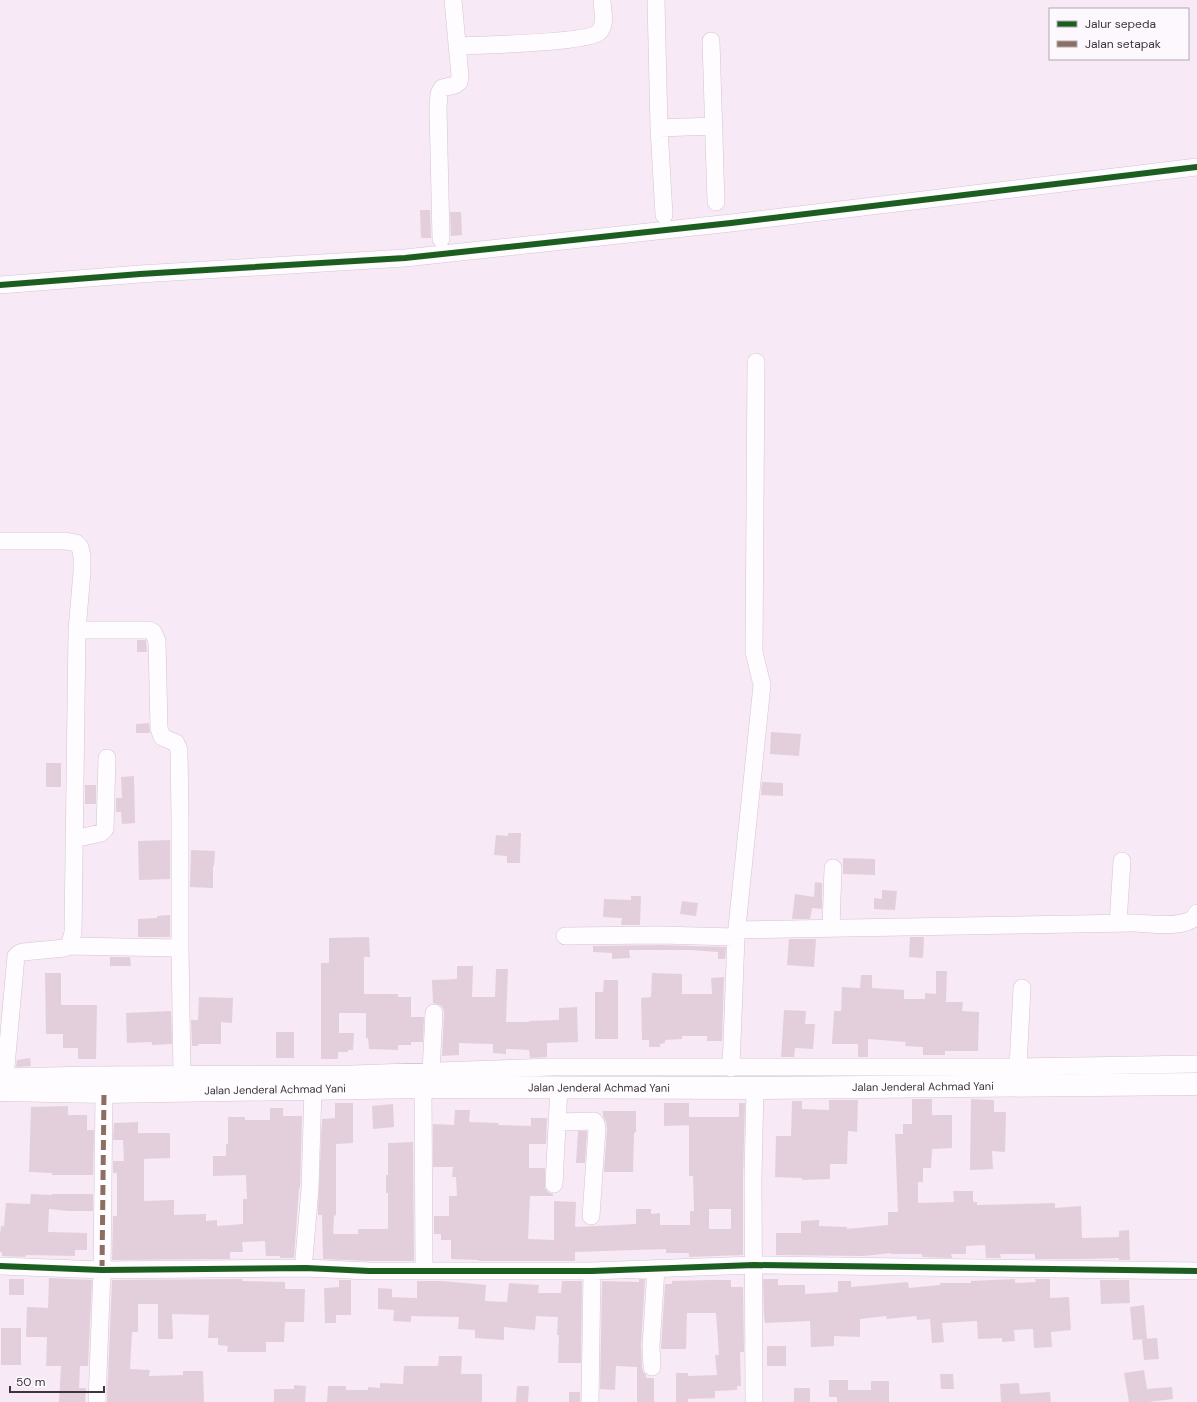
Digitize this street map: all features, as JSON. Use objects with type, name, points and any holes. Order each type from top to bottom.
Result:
[{"type":"main road","name":"Jalan Jenderal Achmad Yani","points":[[2,1084],[104,1092],[313,1088],[427,1079],[559,1087],[755,1088],[1197,1084]]},
{"type":"street","points":[[441,239],[439,94],[442,88],[455,85],[459,82],[460,76],[453,0]]},
{"type":"street","points":[[457,46],[586,38],[598,33],[604,25],[602,0]]},
{"type":"street","points":[[656,0],[659,128],[664,215]]},
{"type":"street","points":[[711,41],[716,202]]},
{"type":"street","points":[[659,128],[714,126]]},
{"type":"street","points":[[0,285],[140,274],[405,258],[731,223],[1197,167]]},
{"type":"street","points":[[732,1068],[737,933],[762,685],[754,652],[756,362]]},
{"type":"street","points":[[0,541],[65,541],[76,543],[80,547],[82,556],[77,630],[74,924],[72,940],[69,946]]},
{"type":"street","points":[[77,630],[148,630],[152,631],[156,636],[158,646],[159,728],[162,737],[176,742],[179,750],[182,1074]]},
{"type":"street","points":[[74,839],[101,834],[105,829],[107,758]]},
{"type":"street","points":[[1118,923],[1122,861]]},
{"type":"street","points":[[831,928],[832,868]]},
{"type":"street","points":[[565,936],[737,933],[831,928],[1118,923],[1172,924],[1192,920],[1197,913]]},
{"type":"street","points":[[180,948],[69,946],[60,950],[24,952],[16,956],[2,1084],[94,1075],[352,1074],[427,1079],[553,1067],[1018,1067],[1197,1064]]},
{"type":"street","points":[[1018,1067],[1022,988]]},
{"type":"street","points":[[424,1270],[427,1079],[434,1013]]},
{"type":"street","points":[[554,1184],[559,1087]]},
{"type":"street","points":[[304,1258],[310,1189],[313,1088]]},
{"type":"street","points":[[754,1402],[753,1177],[755,1088]]},
{"type":"street","points":[[97,1402],[102,1270],[104,1092]]},
{"type":"street","points":[[558,1122],[594,1121],[596,1124],[597,1129],[591,1216]]},
{"type":"street","points":[[0,1266],[102,1270],[306,1268],[368,1271],[592,1271],[754,1265],[1197,1271]]},
{"type":"street","points":[[652,1367],[656,1269]]},
{"type":"street","points":[[590,1402],[592,1271]]},
{"type":"building","points":[[420,210],[430,210],[431,238],[421,238]]},
{"type":"building","points":[[450,212],[461,212],[462,235],[451,236]]},
{"type":"building","points":[[137,640],[146,640],[147,652],[137,652]]},
{"type":"building","points":[[149,723],[150,733],[136,733],[136,724]]},
{"type":"building","points":[[771,732],[801,734],[799,756],[770,754]]},
{"type":"building","points":[[46,763],[61,763],[61,787],[46,787]]},
{"type":"building","points":[[134,776],[135,823],[122,824],[121,812],[116,812],[116,798],[122,798],[121,777]]},
{"type":"building","points":[[762,782],[783,783],[783,796],[761,795]]},
{"type":"building","points":[[85,785],[96,785],[96,804],[85,804]]},
{"type":"building","points":[[508,833],[521,833],[520,863],[507,863],[507,856],[494,855],[496,835],[508,836]]},
{"type":"building","points":[[170,840],[170,879],[139,880],[138,841]]},
{"type":"building","points":[[191,850],[215,851],[213,888],[190,887]]},
{"type":"building","points":[[843,858],[875,859],[875,875],[843,874]]},
{"type":"building","points":[[815,882],[822,883],[822,909],[812,908],[810,919],[792,919],[795,894],[814,897]]},
{"type":"building","points":[[882,890],[897,891],[895,910],[874,909],[874,898],[882,899]]},
{"type":"building","points":[[631,896],[641,896],[640,925],[621,925],[622,918],[603,917],[604,899],[631,900]]},
{"type":"building","points":[[682,901],[698,903],[696,916],[680,914]]},
{"type":"building","points":[[170,915],[170,937],[138,937],[138,919],[157,918],[157,916]]},
{"type":"building","points":[[369,937],[370,957],[364,957],[364,994],[398,994],[398,997],[411,997],[411,1017],[424,1017],[423,1042],[411,1042],[411,1045],[398,1045],[398,1050],[369,1049],[368,1038],[366,1038],[366,1013],[339,1013],[339,1033],[354,1033],[353,1050],[348,1050],[348,1052],[338,1052],[338,1059],[321,1059],[321,963],[329,963],[329,938]]},
{"type":"building","points":[[910,937],[924,937],[923,958],[909,957]]},
{"type":"building","points":[[789,939],[816,939],[814,967],[787,965]]},
{"type":"building","points":[[660,945],[726,947],[725,959],[718,959],[718,952],[690,950],[629,950],[630,958],[612,959],[612,953],[593,952],[593,946]]},
{"type":"building","points":[[110,957],[130,957],[131,966],[110,966]]},
{"type":"building","points":[[457,966],[473,966],[472,997],[495,997],[496,969],[508,969],[506,1022],[559,1020],[559,1008],[577,1007],[578,1042],[547,1043],[547,1057],[530,1058],[529,1050],[506,1049],[506,1054],[493,1053],[493,1044],[459,1043],[459,1055],[442,1056],[444,1013],[443,1008],[440,1005],[433,1003],[432,980],[457,979]]},
{"type":"building","points":[[936,971],[947,971],[946,1002],[963,1002],[962,1011],[979,1012],[978,1051],[945,1051],[945,1055],[923,1055],[923,1047],[905,1046],[906,1042],[868,1039],[868,1057],[858,1057],[858,1044],[832,1044],[834,1011],[841,1011],[842,987],[860,988],[861,975],[872,975],[872,988],[904,990],[904,999],[925,999],[925,993],[936,994]]},
{"type":"building","points":[[45,973],[61,973],[61,1005],[97,1005],[96,1059],[78,1059],[78,1048],[63,1048],[63,1034],[46,1034]]},
{"type":"building","points":[[652,973],[682,974],[682,994],[712,994],[711,978],[724,977],[722,1041],[707,1041],[707,1036],[682,1036],[682,1039],[665,1040],[665,1043],[660,1044],[660,1047],[649,1047],[649,1040],[642,1040],[641,998],[651,997]]},
{"type":"building","points":[[604,980],[618,980],[618,1039],[595,1039],[595,992],[603,992]]},
{"type":"building","points":[[199,997],[233,998],[232,1023],[221,1022],[221,1044],[198,1044],[198,1046],[192,1046],[191,1020],[198,1020]]},
{"type":"building","points":[[784,1010],[806,1011],[805,1024],[815,1024],[813,1049],[795,1048],[794,1057],[781,1057]]},
{"type":"building","points":[[171,1011],[172,1044],[152,1045],[152,1042],[127,1043],[126,1013]]},
{"type":"building","points":[[276,1032],[294,1032],[294,1058],[276,1058]]},
{"type":"building","points":[[30,1058],[31,1066],[16,1067],[17,1060]]},
{"type":"building","points":[[912,1099],[932,1099],[932,1115],[952,1115],[952,1148],[932,1149],[931,1168],[923,1168],[923,1182],[918,1182],[918,1203],[954,1202],[953,1191],[973,1191],[973,1202],[977,1202],[977,1205],[1055,1203],[1055,1208],[1081,1206],[1082,1238],[1119,1237],[1119,1231],[1129,1230],[1130,1260],[1119,1260],[1119,1258],[1035,1259],[1035,1254],[1000,1254],[1001,1258],[986,1258],[985,1245],[966,1246],[966,1254],[951,1254],[952,1258],[922,1257],[922,1254],[891,1253],[863,1256],[776,1255],[776,1233],[801,1233],[801,1221],[819,1220],[819,1226],[847,1227],[847,1229],[888,1225],[888,1212],[898,1212],[895,1134],[903,1134],[903,1124],[912,1124]]},
{"type":"building","points":[[971,1099],[994,1100],[994,1112],[1006,1112],[1005,1152],[992,1151],[993,1169],[970,1170]]},
{"type":"building","points":[[829,1100],[858,1100],[857,1132],[848,1131],[847,1164],[830,1164],[830,1179],[802,1180],[802,1178],[775,1177],[776,1136],[791,1136],[792,1101],[802,1101],[802,1109],[829,1110]]},
{"type":"building","points":[[335,1103],[353,1103],[353,1143],[336,1144],[336,1215],[334,1216],[333,1234],[358,1234],[358,1229],[388,1229],[388,1193],[386,1193],[386,1175],[388,1175],[388,1143],[413,1142],[414,1261],[323,1259],[322,1215],[318,1215],[322,1119],[335,1118]]},
{"type":"building","points":[[664,1103],[689,1103],[689,1125],[664,1126]]},
{"type":"building","points":[[739,1103],[745,1103],[743,1255],[689,1257],[689,1253],[666,1253],[666,1249],[575,1252],[575,1261],[480,1261],[451,1259],[451,1240],[441,1240],[441,1234],[434,1234],[434,1216],[449,1216],[449,1196],[457,1196],[456,1177],[452,1177],[453,1167],[433,1167],[433,1124],[454,1125],[455,1110],[470,1110],[469,1122],[499,1123],[498,1125],[531,1126],[531,1118],[547,1118],[546,1144],[529,1144],[529,1168],[545,1168],[545,1188],[548,1192],[553,1194],[553,1196],[530,1196],[528,1239],[554,1240],[554,1201],[576,1202],[575,1227],[636,1224],[636,1209],[651,1209],[651,1214],[660,1213],[660,1225],[690,1225],[690,1211],[694,1211],[693,1176],[689,1176],[689,1117],[739,1117]],"holes":[[[709,1209],[731,1209],[731,1229],[709,1229]]]},
{"type":"building","points":[[393,1104],[394,1127],[373,1129],[372,1106]]},
{"type":"building","points":[[68,1106],[68,1115],[87,1115],[87,1130],[94,1130],[93,1175],[52,1175],[52,1173],[29,1172],[31,1107]]},
{"type":"building","points":[[270,1108],[283,1108],[283,1116],[302,1116],[300,1188],[294,1258],[266,1256],[265,1241],[242,1242],[243,1252],[230,1252],[230,1259],[112,1260],[113,1216],[117,1216],[117,1173],[113,1173],[113,1161],[124,1161],[123,1140],[113,1140],[114,1123],[138,1122],[138,1133],[170,1133],[170,1158],[144,1159],[144,1201],[174,1200],[174,1215],[206,1214],[206,1221],[217,1220],[217,1226],[243,1224],[243,1199],[247,1199],[246,1175],[213,1176],[213,1156],[226,1156],[226,1144],[228,1144],[228,1117],[245,1117],[245,1120],[270,1120]]},
{"type":"building","points":[[603,1111],[636,1111],[633,1172],[604,1172],[607,1129]]},
{"type":"building","points":[[578,1131],[587,1131],[585,1163],[576,1163]]},
{"type":"building","points":[[31,1194],[93,1194],[93,1211],[49,1209],[48,1232],[87,1233],[87,1250],[75,1250],[75,1256],[2,1256],[2,1252],[0,1252],[0,1234],[1,1226],[4,1226],[6,1203],[30,1204]]},
{"type":"building","points":[[49,1278],[92,1280],[88,1366],[80,1366],[79,1388],[86,1388],[85,1402],[59,1402],[61,1366],[46,1366],[47,1337],[26,1337],[27,1307],[48,1308]]},
{"type":"building","points":[[9,1279],[24,1279],[24,1295],[9,1295]]},
{"type":"building","points":[[242,1279],[242,1281],[285,1282],[285,1289],[305,1289],[304,1322],[285,1322],[284,1342],[266,1342],[266,1352],[227,1352],[228,1346],[218,1345],[218,1338],[208,1338],[209,1315],[172,1314],[173,1339],[158,1339],[158,1304],[138,1304],[138,1332],[132,1332],[130,1369],[150,1370],[149,1376],[183,1375],[183,1371],[203,1371],[204,1402],[107,1402],[112,1280]]},
{"type":"building","points":[[639,1279],[645,1279],[641,1345],[642,1367],[646,1378],[654,1378],[654,1402],[637,1402],[637,1367],[616,1366],[615,1390],[600,1389],[602,1281],[639,1282]]},
{"type":"building","points":[[763,1279],[778,1279],[778,1285],[805,1285],[805,1294],[838,1292],[838,1281],[851,1281],[851,1287],[908,1282],[909,1288],[940,1285],[940,1283],[971,1283],[971,1281],[1015,1279],[1015,1283],[1036,1282],[1035,1279],[1050,1279],[1050,1298],[1069,1297],[1071,1330],[1051,1332],[1052,1347],[1034,1348],[1033,1329],[1014,1330],[1015,1341],[1002,1342],[1002,1338],[978,1339],[977,1321],[942,1323],[944,1342],[932,1343],[930,1319],[917,1320],[916,1316],[887,1319],[886,1316],[860,1319],[860,1337],[834,1336],[834,1346],[811,1347],[810,1321],[765,1323]]},
{"type":"building","points":[[339,1280],[351,1280],[351,1315],[336,1315],[336,1323],[325,1323],[324,1288],[339,1287]]},
{"type":"building","points":[[731,1280],[731,1287],[743,1287],[744,1352],[740,1352],[741,1386],[737,1386],[737,1390],[715,1391],[715,1398],[688,1399],[688,1402],[676,1402],[676,1373],[688,1373],[688,1376],[717,1375],[715,1355],[719,1355],[716,1313],[687,1313],[686,1349],[661,1349],[665,1284],[672,1284],[672,1281]]},
{"type":"building","points":[[1100,1280],[1129,1280],[1130,1303],[1101,1304]]},
{"type":"building","points":[[417,1281],[443,1281],[486,1285],[485,1301],[507,1302],[509,1283],[539,1285],[538,1293],[561,1293],[562,1281],[582,1281],[581,1363],[558,1363],[558,1317],[536,1316],[535,1330],[504,1327],[504,1340],[475,1338],[475,1330],[458,1329],[459,1317],[411,1316],[411,1322],[393,1321],[394,1310],[378,1309],[378,1288],[392,1289],[392,1297],[417,1298]]},
{"type":"building","points":[[1144,1305],[1147,1339],[1133,1340],[1130,1307]]},
{"type":"building","points":[[1,1328],[21,1328],[21,1365],[1,1365]]},
{"type":"building","points":[[1157,1338],[1159,1359],[1144,1360],[1142,1339]]},
{"type":"building","points":[[767,1346],[786,1346],[786,1366],[767,1366]]},
{"type":"building","points":[[439,1356],[462,1356],[461,1374],[482,1374],[482,1402],[327,1402],[328,1386],[346,1386],[346,1390],[368,1390],[368,1387],[380,1388],[380,1383],[403,1384],[404,1366],[438,1366]]},
{"type":"building","points":[[1144,1370],[1147,1389],[1172,1387],[1173,1399],[1148,1402],[1129,1402],[1124,1373]]},
{"type":"building","points":[[940,1374],[953,1374],[954,1389],[941,1389]]},
{"type":"building","points":[[829,1380],[848,1380],[848,1390],[871,1390],[871,1381],[889,1381],[889,1402],[837,1402],[837,1397],[829,1397]]},
{"type":"building","points":[[1019,1383],[1020,1394],[1050,1392],[1051,1402],[1001,1402],[1000,1384]]},
{"type":"building","points":[[294,1385],[306,1386],[305,1402],[274,1402],[274,1389],[294,1389]]},
{"type":"building","points":[[517,1386],[529,1386],[528,1402],[516,1402]]},
{"type":"building","points":[[794,1388],[810,1388],[810,1402],[794,1402]]},
{"type":"building","points":[[569,1392],[580,1392],[580,1402],[569,1402]]},
{"type":"marked path","points":[[102,1270],[104,1092]]},
{"type":"cycle path","points":[[0,285],[140,274],[405,258],[731,223],[1197,167]]},
{"type":"cycle path","points":[[0,1266],[102,1270],[306,1268],[369,1271],[592,1271],[754,1265],[1197,1271]]}]
